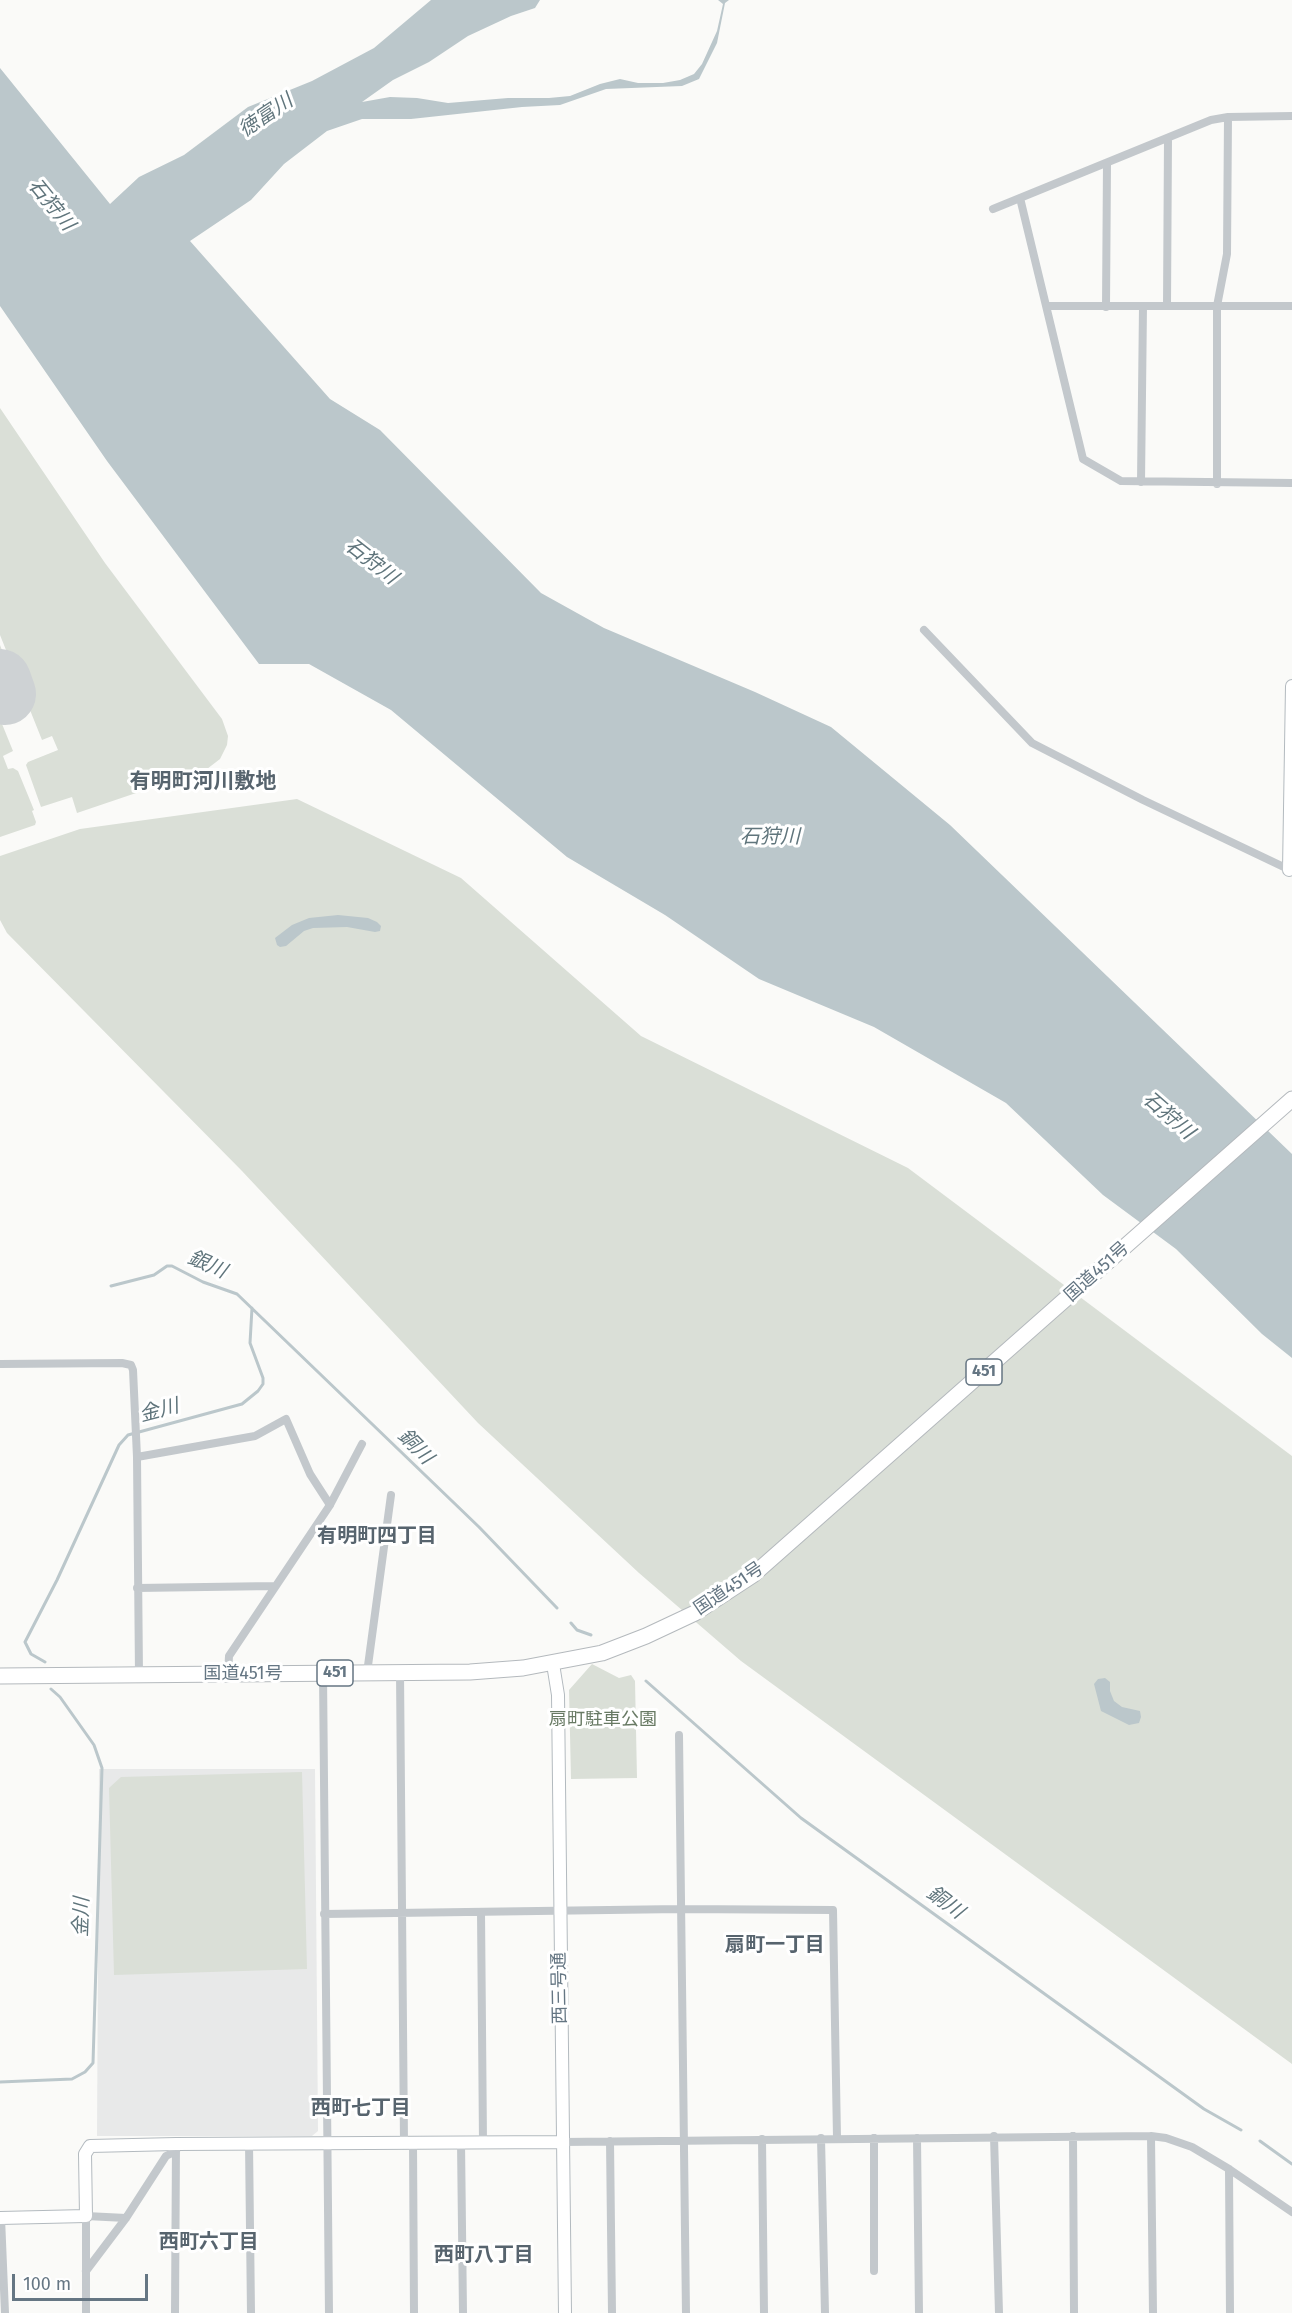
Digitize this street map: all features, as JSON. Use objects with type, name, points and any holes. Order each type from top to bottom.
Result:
[{"type":"highway","name":"国道451号","points":[[0,1676],[470,1672],[554,1664],[602,1653],[663,1628],[724,1596],[766,1564],[1292,1099]]},
{"type":"street","points":[[993,209],[1211,120],[1227,117],[1292,116]]},
{"type":"street","points":[[1217,484],[1217,306],[1227,254],[1227,117]]},
{"type":"street","points":[[1167,306],[1168,138]]},
{"type":"street","points":[[1106,307],[1107,163]]},
{"type":"street","points":[[1020,198],[1083,459],[1121,481],[1217,484],[1292,483]]},
{"type":"street","points":[[1047,306],[1292,306]]},
{"type":"street","points":[[1141,482],[1143,306]]},
{"type":"street","points":[[924,630],[1032,743],[1143,800],[1291,870],[1292,686]]},
{"type":"street","points":[[0,1364],[122,1363],[131,1365],[135,1377],[139,1675]]},
{"type":"street","points":[[137,1457],[255,1436],[286,1419],[310,1474],[330,1505]]},
{"type":"street","points":[[228,1674],[229,1656],[330,1505],[362,1444]]},
{"type":"street","points":[[367,1673],[391,1495]]},
{"type":"street","points":[[137,1588],[274,1586]]},
{"type":"street","name":"西三号通","points":[[554,1664],[558,1695],[565,2313]]},
{"type":"street","points":[[400,1672],[402,1913],[414,2313]]},
{"type":"street","points":[[323,1673],[329,2313]]},
{"type":"street","points":[[679,1735],[682,2141],[686,2313]]},
{"type":"street","points":[[324,1914],[680,1909],[833,1910],[837,2138]]},
{"type":"street","points":[[481,1912],[483,2143]]},
{"type":"street","points":[[994,2136],[999,2313]]},
{"type":"street","points":[[1073,2136],[1074,2313]]},
{"type":"street","points":[[1151,2136],[1153,2313]]},
{"type":"street","points":[[86,2313],[85,2154],[90,2146],[176,2147],[327,2143],[1151,2136],[1166,2138],[1192,2147],[1292,2212]]},
{"type":"street","points":[[874,2138],[874,2271]]},
{"type":"street","points":[[917,2138],[919,2313]]},
{"type":"street","points":[[762,2139],[764,2313]]},
{"type":"street","points":[[821,2139],[825,2313]]},
{"type":"street","points":[[610,2141],[612,2313]]},
{"type":"street","points":[[461,2142],[463,2313]]},
{"type":"street","points":[[249,2144],[251,2313]]},
{"type":"street","points":[[86,2271],[126,2218],[166,2156],[176,2147]]},
{"type":"street","points":[[175,2313],[176,2147]]},
{"type":"street","points":[[1229,2169],[1230,2313]]},
{"type":"street","points":[[5,2313],[1,2218],[86,2216],[126,2218]]},
{"type":"shaded area","points":[[99,1769],[315,1769],[318,2131],[312,2136],[97,2136]]},
{"type":"green space","points":[[0,408],[105,563],[222,719],[228,736],[227,745],[220,759],[207,769],[77,813],[72,797],[41,807],[26,765],[28,762],[58,750],[52,736],[42,740],[0,635]]},
{"type":"green space","points":[[0,645],[21,700],[15,714],[1,708],[0,705]]},
{"type":"green space","points":[[0,719],[13,751],[3,756],[8,769],[13,768],[18,771],[34,810],[32,811],[36,822],[35,825],[0,837]]},
{"type":"green space","points":[[297,799],[461,878],[641,1036],[908,1168],[1292,1456],[1292,2064],[741,1661],[639,1573],[478,1423],[242,1171],[7,933],[0,920],[0,856],[80,829]]},
{"type":"green space","name":"扇町駐車公園","points":[[592,1664],[619,1678],[631,1675],[635,1681],[637,1778],[571,1779],[569,1690]]},
{"type":"green space","points":[[302,1772],[307,1969],[114,1975],[109,1788],[121,1777]]},
{"type":"water","name":"石狩川","points":[[431,0],[540,0],[535,8],[511,16],[468,36],[429,62],[393,80],[362,102],[390,97],[448,103],[508,98],[549,98],[570,96],[620,79],[638,83],[680,80],[694,74],[702,64],[717,31],[723,4],[718,0],[729,0],[725,3],[717,43],[699,79],[682,86],[606,89],[560,105],[411,119],[362,119],[327,131],[284,164],[251,200],[190,241],[330,399],[380,430],[541,593],[604,628],[831,727],[950,825],[1292,1154],[1292,1358],[1262,1334],[1176,1249],[1103,1195],[1006,1103],[874,1027],[759,979],[665,915],[567,857],[391,710],[309,664],[259,664],[107,461],[0,306],[0,68],[110,204],[139,177],[184,155],[248,107],[312,81],[374,48]]},
{"type":"water","points":[[338,915],[368,918],[381,926],[380,931],[347,927],[313,928],[304,931],[286,946],[277,945],[275,938],[292,925],[309,918]]},
{"type":"water","points":[[1105,1678],[1110,1682],[1110,1691],[1114,1701],[1122,1707],[1140,1711],[1139,1723],[1129,1725],[1101,1711],[1094,1684],[1098,1679]]},
{"type":"waterway","name":"銅川","points":[[111,1286],[154,1275],[167,1266],[172,1266],[203,1282],[237,1294],[479,1527],[557,1608]]},
{"type":"waterway","name":"金川","points":[[45,1662],[31,1654],[25,1642],[57,1580],[119,1445],[128,1435],[242,1404],[263,1384],[263,1378],[250,1343],[252,1308]]},
{"type":"waterway","name":"銅川","points":[[571,1623],[577,1630],[591,1635]]},
{"type":"waterway","name":"銅川","points":[[646,1681],[801,1818],[1204,2109],[1241,2130]]},
{"type":"waterway","name":"金川","points":[[0,2082],[72,2079],[85,2072],[93,2063],[102,1768],[94,1745],[60,1697],[51,1689]]},
{"type":"waterway","name":"銅川","points":[[1260,2141],[1292,2164]]},
{"type":"runway","points":[[0,680],[5,694]]},
{"type":"district","name":"有明町河川敷地","points":[[203,782]]},
{"type":"district","name":"有明町四丁目","points":[[377,1536]]},
{"type":"district","name":"扇町一丁目","points":[[775,1945]]},
{"type":"district","name":"西町七丁目","points":[[361,2108]]},
{"type":"district","name":"西町六丁目","points":[[209,2242]]},
{"type":"district","name":"西町八丁目","points":[[484,2255]]},
{"type":"water label","name":"徳富川","points":[[266,116]]},
{"type":"water label","name":"銀川","points":[[207,1265]]}]
